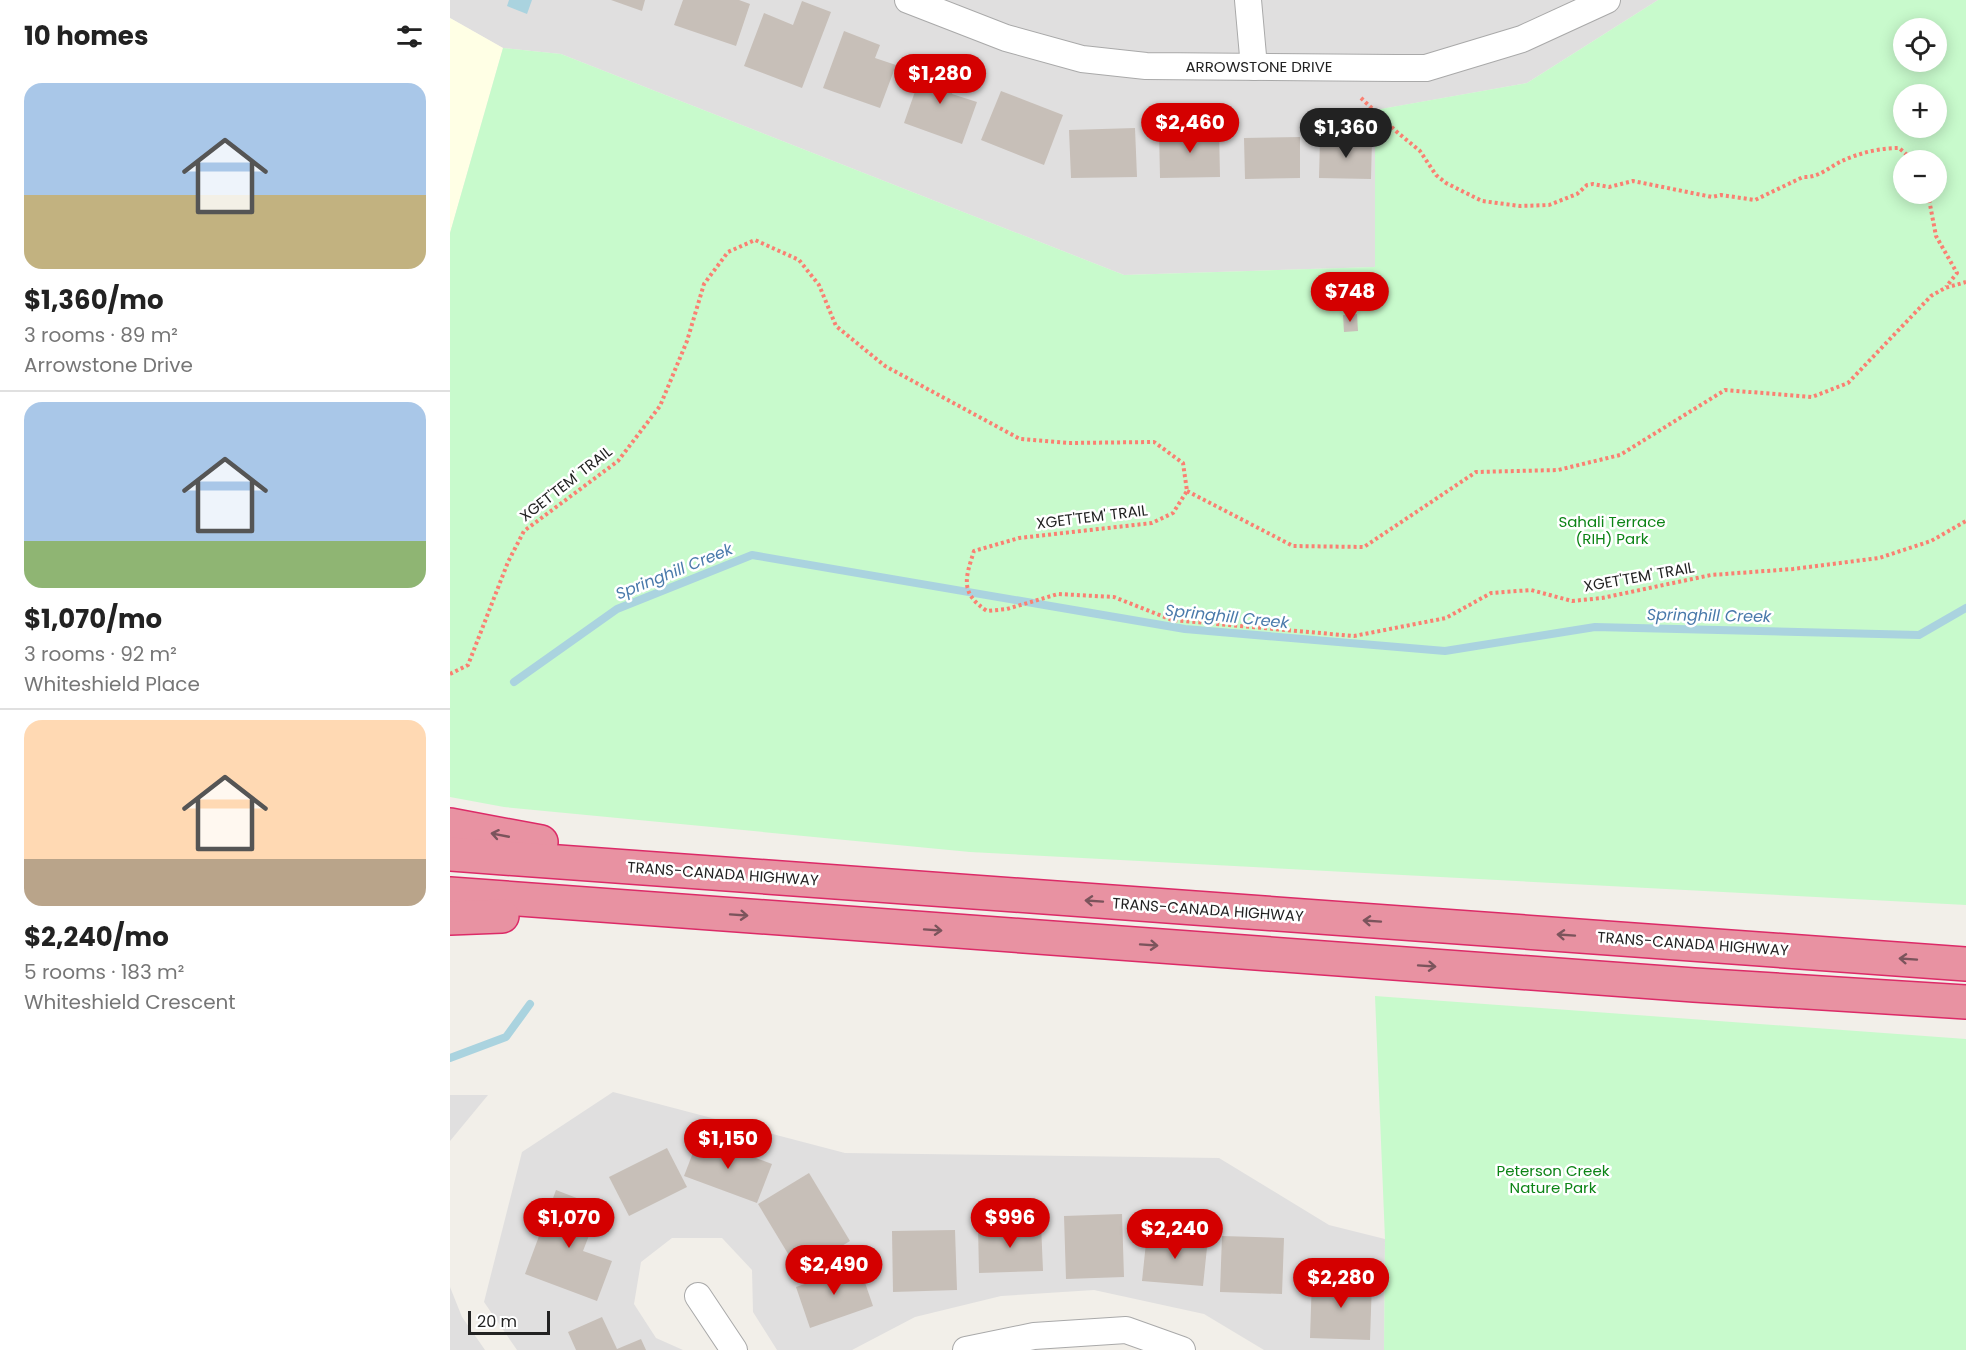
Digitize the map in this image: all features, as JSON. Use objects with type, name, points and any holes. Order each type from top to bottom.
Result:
[{"type":"highway","points":[[450,825],[702,872]]},
{"type":"highway","name":"TRANS-CANADA HIGHWAY","points":[[450,854],[1966,964]]},
{"type":"highway","points":[[450,894],[1646,982],[1966,1002]]},
{"type":"highway","points":[[450,918],[694,911]]},
{"type":"street","name":"ARROWSTONE DRIVE","points":[[908,0],[1006,38],[1082,59],[1146,66],[1426,68],[1522,39],[1607,0]]},
{"type":"street","points":[[1248,0],[1254,67]]},
{"type":"street","points":[[698,1296],[734,1350]]},
{"type":"street","points":[[966,1350],[1035,1336],[1126,1330],[1182,1350]]},
{"type":"path","points":[[1361,98],[1420,151],[1436,175],[1446,183],[1482,201],[1500,204],[1549,205],[1577,194],[1587,185],[1609,187],[1633,181],[1712,197],[1720,195],[1755,200],[1803,177],[1812,177],[1855,155],[1890,148],[1901,150]]},
{"type":"path","points":[[1929,204],[1935,236],[1958,273],[1945,288]]},
{"type":"path","name":"XGET'TEM' TRAIL","points":[[450,674],[468,665],[508,562],[524,531],[618,461],[660,406],[687,341],[704,284],[728,252],[755,240],[799,260],[819,285],[836,326],[885,366],[1020,439],[1068,443],[1154,442],[1183,463],[1187,491],[1173,513],[1152,523],[1019,538],[974,551],[965,577],[972,601],[987,611],[1007,609],[1058,594],[1114,597],[1172,620],[1354,636],[1446,618],[1491,593],[1531,590],[1572,601],[1711,575],[1793,569],[1879,558],[1931,541],[1966,521]]},
{"type":"path","points":[[1187,491],[1293,546],[1364,547],[1476,472],[1558,470],[1620,455],[1725,390],[1812,397],[1848,383],[1931,296],[1945,288],[1966,282]]},
{"type":"shaded area","points":[[450,0],[1658,0],[1527,83],[1376,110],[1375,267],[1124,275],[561,54],[503,48],[450,18]]},
{"type":"shaded area","points":[[450,18],[503,48],[450,233]]},
{"type":"shaded area","points":[[613,1092],[845,1153],[1219,1158],[1329,1225],[1385,1239],[1384,1350],[1264,1350],[1204,1314],[1094,1290],[1001,1296],[915,1317],[852,1350],[777,1350],[753,1312],[752,1270],[722,1238],[672,1238],[641,1262],[634,1304],[656,1338],[683,1350],[517,1350],[484,1302],[522,1152]]},
{"type":"shaded area","points":[[450,1095],[488,1095],[450,1141]]},
{"type":"shaded area","points":[[450,1287],[462,1317],[485,1350],[450,1350]]},
{"type":"green space","name":"Sahali Terrace (RIH) Park","points":[[1658,0],[1966,0],[1966,905],[970,852],[504,807],[450,797],[450,233],[503,48],[561,54],[1124,275],[1375,267],[1375,110],[1527,83]]},
{"type":"green space","name":"Peterson Creek Nature Park","points":[[1375,996],[1966,1039],[1966,1350],[1384,1350],[1385,1239]]},
{"type":"water","points":[[509,0],[532,0],[527,14],[507,6]]},
{"type":"building","points":[[611,0],[645,0],[642,11]]},
{"type":"building","points":[[683,0],[739,0],[750,4],[736,46],[674,25]]},
{"type":"building","points":[[802,1],[831,12],[802,88],[744,66],[764,13],[793,25]]},
{"type":"building","points":[[844,31],[880,45],[875,58],[896,65],[880,108],[823,88]]},
{"type":"building","points":[[926,60],[959,72],[952,94],[977,102],[962,144],[904,123]]},
{"type":"building","points":[[1001,91],[1063,115],[1044,165],[981,140]]},
{"type":"building","points":[[1135,128],[1137,177],[1071,178],[1069,130]]},
{"type":"building","points":[[1219,129],[1220,177],[1160,178],[1159,130]]},
{"type":"building","points":[[1300,137],[1300,178],[1245,179],[1244,138]]},
{"type":"building","points":[[1320,139],[1372,139],[1371,179],[1319,178]]},
{"type":"building","points":[[1357,314],[1358,331],[1344,332],[1343,315]]},
{"type":"building","points":[[699,1137],[772,1164],[757,1203],[684,1176]]},
{"type":"building","points":[[667,1148],[687,1187],[629,1216],[609,1177]]},
{"type":"building","points":[[809,1173],[850,1241],[799,1272],[758,1204]]},
{"type":"building","points":[[556,1190],[600,1207],[583,1251],[612,1261],[597,1301],[525,1274]]},
{"type":"building","points":[[1122,1214],[1124,1277],[1066,1279],[1064,1216]]},
{"type":"building","points":[[1041,1224],[1043,1271],[979,1273],[978,1226]]},
{"type":"building","points":[[955,1230],[957,1290],[893,1292],[892,1231]]},
{"type":"building","points":[[1147,1233],[1208,1238],[1203,1286],[1142,1281]]},
{"type":"building","points":[[1222,1236],[1284,1238],[1282,1294],[1220,1292]]},
{"type":"building","points":[[859,1265],[873,1306],[810,1328],[796,1287]]},
{"type":"building","points":[[1312,1278],[1372,1281],[1370,1340],[1310,1338]]},
{"type":"building","points":[[602,1317],[617,1349],[641,1339],[646,1350],[576,1350],[568,1332]]},
{"type":"waterway","name":"Springhill Creek","points":[[514,682],[617,609],[752,555],[1185,629],[1445,651],[1595,627],[1919,635],[1966,608]]},
{"type":"waterway","name":"Springhill Creek","points":[[450,1058],[506,1037],[530,1004]]}]
